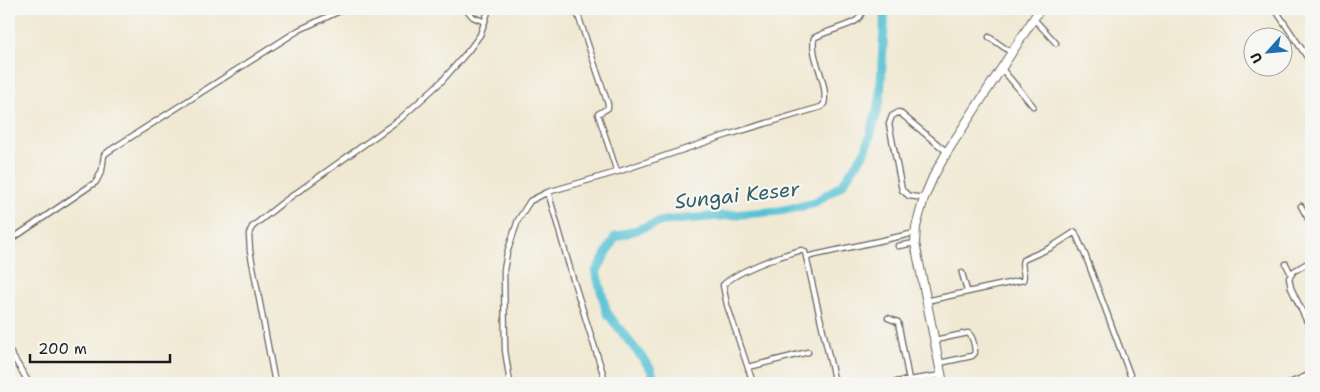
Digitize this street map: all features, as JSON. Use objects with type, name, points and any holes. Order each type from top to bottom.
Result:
[{"type":"highway","points":[[942,379],[915,243],[924,198],[933,176],[947,152],[1040,9]]},
{"type":"street","points":[[9,241],[96,182],[102,170],[104,155],[109,151],[299,30],[344,9]]},
{"type":"street","points":[[466,9],[473,17],[485,22]]},
{"type":"street","points":[[275,383],[250,251],[249,234],[252,227],[400,119],[454,67],[480,35],[489,9]]},
{"type":"street","points":[[576,9],[607,102],[608,108],[598,114],[617,172]]},
{"type":"street","points":[[510,383],[505,350],[504,270],[507,253],[518,220],[527,204],[548,192],[821,107],[824,104],[825,98],[813,40],[818,35],[855,22],[860,17],[863,9]]},
{"type":"street","points":[[1275,9],[1311,63]]},
{"type":"street","points":[[1034,19],[1056,43]]},
{"type":"street","points":[[989,37],[1012,53]]},
{"type":"street","points":[[1002,69],[1033,106]]},
{"type":"street","points":[[924,198],[909,196],[902,190],[890,124],[892,116],[899,112],[907,117],[947,152]]},
{"type":"street","points":[[548,192],[606,383]]},
{"type":"street","points":[[1301,206],[1311,224]]},
{"type":"street","points":[[926,301],[1023,280],[1023,260],[1050,248],[1075,232],[1133,383]]},
{"type":"street","points":[[806,257],[916,233]]},
{"type":"street","points":[[898,246],[915,243]]},
{"type":"street","points":[[753,383],[722,287],[724,284],[759,265],[804,250],[835,383]]},
{"type":"street","points":[[1311,261],[1291,274],[1289,280],[1311,330]]},
{"type":"street","points":[[1286,264],[1291,274]]},
{"type":"street","points":[[962,273],[967,291]]},
{"type":"street","points":[[888,318],[898,322],[910,380]]},
{"type":"street","points":[[935,340],[968,333],[972,335],[976,350],[976,353],[972,356],[940,363]]},
{"type":"street","points":[[9,350],[29,383]]},
{"type":"street","points":[[748,367],[808,352]]},
{"type":"street","points":[[1290,383],[1311,374]]},
{"type":"street","points":[[889,383],[942,379]]},
{"type":"waterway","name":"Sungai Keser","points":[[655,383],[651,369],[607,313],[596,272],[615,237],[663,221],[779,211],[812,204],[842,185],[866,150],[880,100],[885,9]]}]
